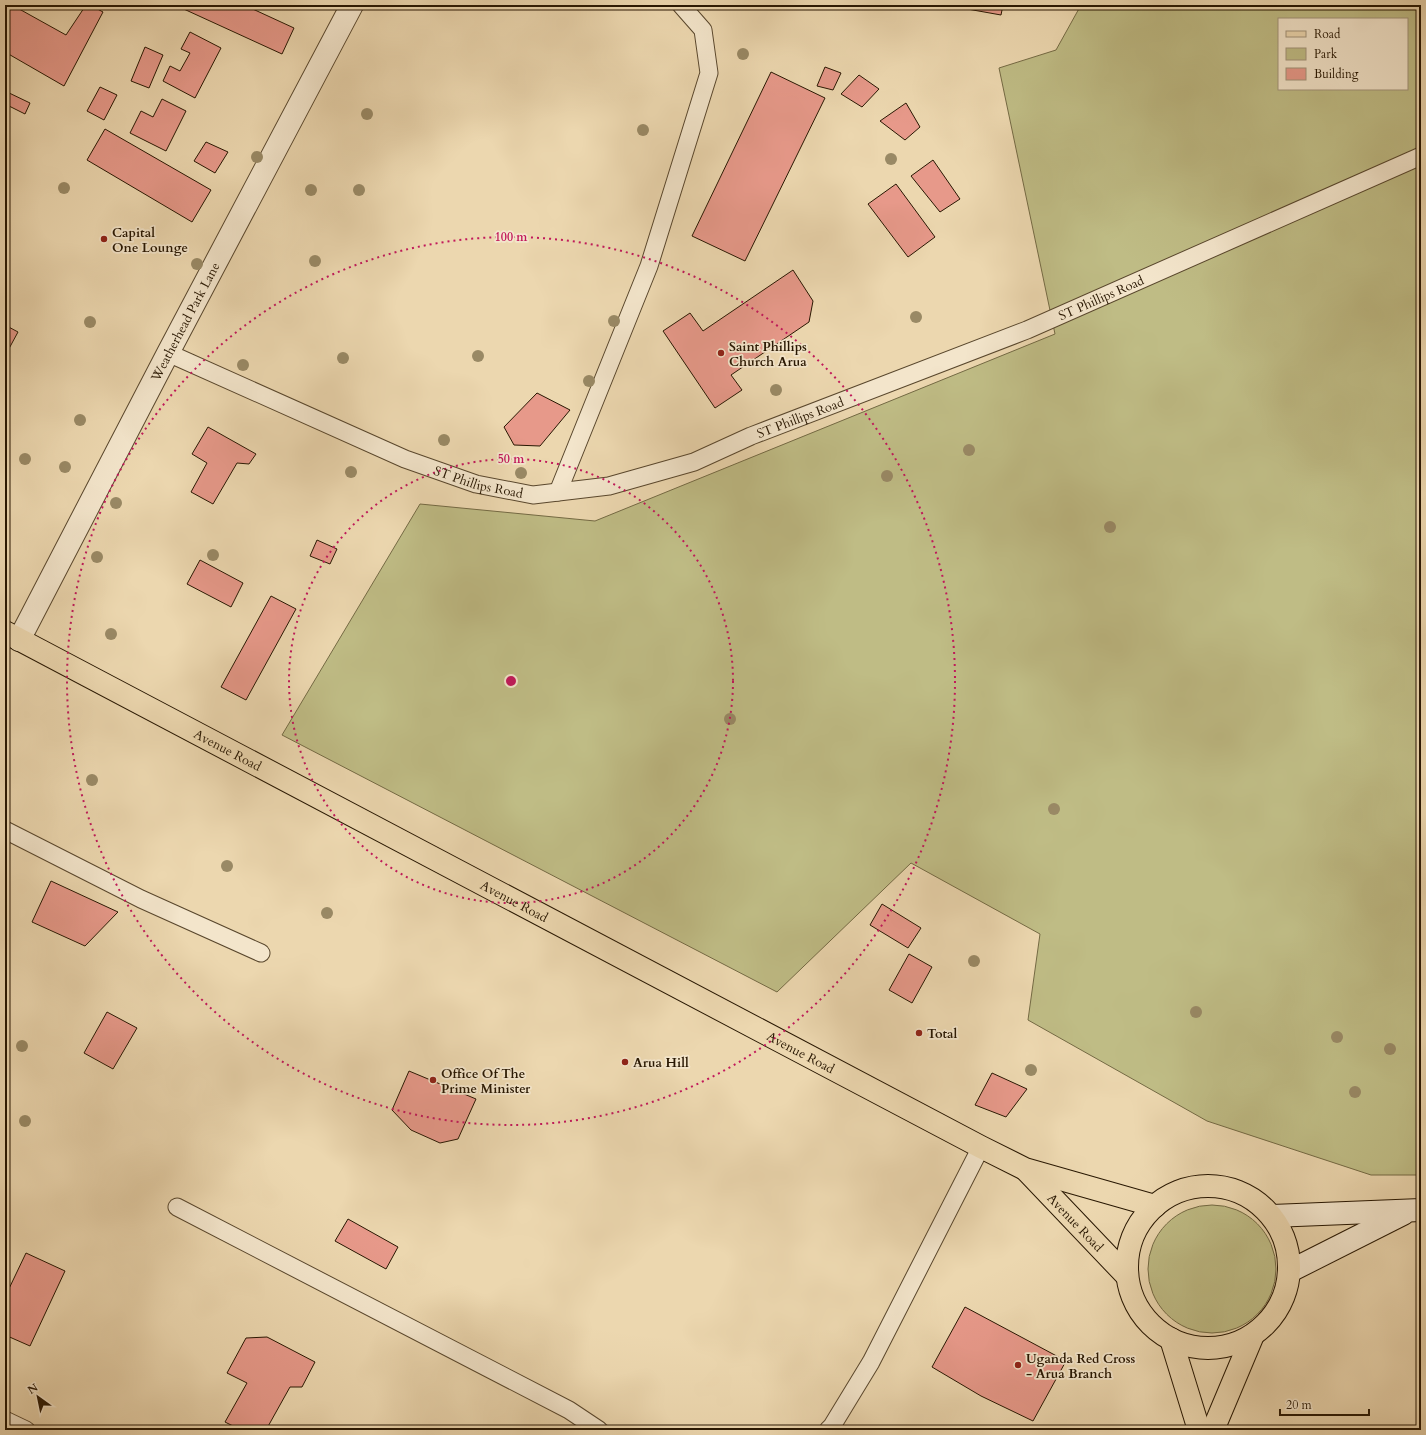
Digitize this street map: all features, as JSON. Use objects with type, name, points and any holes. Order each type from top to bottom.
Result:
[{"type":"main road","name":"Avenue Road","points":[[12,636],[981,1148],[1025,1169],[1155,1206]]},
{"type":"main road","name":"Avenue Road","points":[[1025,1169],[1127,1276]]},
{"type":"main road","points":[[1206,1186],[1225,1187],[1243,1193],[1258,1202],[1272,1216],[1286,1241],[1290,1271],[1287,1290],[1279,1307],[1268,1322],[1253,1335],[1234,1344],[1212,1348],[1191,1346],[1171,1339],[1154,1328],[1141,1313],[1132,1295],[1127,1276],[1127,1256],[1133,1237],[1142,1220],[1155,1206],[1171,1195],[1188,1188],[1206,1186]]},
{"type":"main road","points":[[1213,1430],[1253,1335]]},
{"type":"main road","points":[[1171,1339],[1199,1430]]},
{"type":"street","name":"Weatherhead Park Lane","points":[[12,636],[168,353],[352,5]]},
{"type":"street","points":[[1272,1216],[1415,1210]]},
{"type":"street","points":[[1290,1271],[1415,1210]]},
{"type":"lane","points":[[558,492],[649,266],[709,73],[703,30],[681,5]]},
{"type":"lane","name":"ST Phillips Road","points":[[168,353],[419,464],[476,484],[533,495],[609,486],[694,462],[751,436],[1027,330],[1421,156]]},
{"type":"lane","points":[[5,830],[140,899],[261,953]]},
{"type":"lane","points":[[828,1430],[832,1426],[871,1362],[981,1148]]},
{"type":"lane","points":[[178,1207],[569,1410],[599,1430]]},
{"type":"lane","points":[[5,1420],[26,1430]]},
{"type":"green space","points":[[1081,5],[1421,5],[1421,1175],[1371,1175],[1207,1121],[1028,1020],[1040,934],[911,863],[777,992],[282,735],[420,504],[595,521],[1055,334],[999,68],[1056,50]]},
{"type":"green space","points":[[1218,1205],[1242,1212],[1253,1219],[1262,1228],[1271,1244],[1275,1256],[1275,1282],[1269,1299],[1262,1310],[1253,1319],[1242,1326],[1225,1332],[1206,1333],[1182,1326],[1171,1319],[1162,1310],[1155,1299],[1149,1282],[1148,1263],[1155,1239],[1162,1228],[1171,1219],[1182,1212],[1199,1206]]},
{"type":"building","points":[[5,5],[12,5],[66,35],[86,5],[90,5],[103,12],[64,86],[5,52]]},
{"type":"building","points":[[175,5],[244,5],[294,28],[282,54]]},
{"type":"building","points":[[945,5],[1003,5],[1001,15]]},
{"type":"building","points":[[190,32],[221,48],[195,98],[163,81],[170,66],[180,71],[190,53],[181,49]]},
{"type":"building","points":[[145,47],[163,55],[149,88],[131,81]]},
{"type":"building","points":[[825,67],[841,73],[833,90],[817,86]]},
{"type":"building","points":[[771,72],[825,98],[745,261],[692,236]]},
{"type":"building","points":[[859,75],[879,89],[862,107],[841,94]]},
{"type":"building","points":[[100,87],[117,95],[104,120],[87,111]]},
{"type":"building","points":[[5,91],[30,103],[25,114],[5,104]]},
{"type":"building","points":[[162,99],[186,111],[166,151],[130,133],[141,111],[153,117]]},
{"type":"building","points":[[906,103],[920,127],[905,140],[880,121]]},
{"type":"building","points":[[105,129],[211,190],[192,222],[87,160]]},
{"type":"building","points":[[206,142],[228,152],[215,173],[194,161]]},
{"type":"building","points":[[933,160],[960,199],[940,212],[911,176]]},
{"type":"building","points":[[896,184],[935,237],[908,257],[868,204]]},
{"type":"building","name":"Saint Phillips Church Arua","points":[[793,270],[813,301],[809,322],[731,375],[742,390],[715,408],[663,331],[690,313],[703,331]]},
{"type":"building","points":[[5,325],[18,332],[5,356]]},
{"type":"building","points":[[537,393],[570,410],[540,446],[514,445],[504,427]]},
{"type":"building","points":[[208,427],[256,454],[249,464],[237,463],[213,504],[191,492],[207,463],[192,454]]},
{"type":"building","points":[[317,540],[337,549],[330,564],[310,556]]},
{"type":"building","points":[[200,560],[243,583],[231,607],[187,584]]},
{"type":"building","points":[[271,596],[296,609],[246,700],[221,687]]},
{"type":"building","points":[[51,881],[118,912],[85,946],[32,922]]},
{"type":"building","points":[[882,904],[921,928],[908,948],[870,925]]},
{"type":"building","points":[[909,954],[932,967],[912,1003],[889,990]]},
{"type":"building","points":[[107,1012],[137,1028],[113,1069],[84,1053]]},
{"type":"building","points":[[409,1071],[476,1099],[458,1139],[440,1143],[411,1130],[392,1110]]},
{"type":"building","points":[[992,1073],[1027,1089],[1006,1117],[975,1105]]},
{"type":"building","points":[[348,1219],[398,1247],[386,1269],[335,1241]]},
{"type":"building","points":[[26,1253],[65,1271],[30,1346],[5,1335],[5,1297]]},
{"type":"building","points":[[965,1307],[1066,1361],[1033,1421],[981,1396],[932,1367]]},
{"type":"building","points":[[267,1337],[315,1362],[302,1387],[290,1387],[266,1430],[241,1430],[225,1422],[247,1383],[227,1373],[246,1338]]},
{"type":"place","name":"Capital One Lounge","points":[[104,239]]},
{"type":"place","name":"Saint Phillips Church Arua","points":[[721,353]]},
{"type":"place","name":"Total","points":[[919,1033]]},
{"type":"place","name":"Arua Hill","points":[[625,1062]]},
{"type":"place","name":"Office Of The Prime Minister","points":[[433,1080]]},
{"type":"place","name":"Uganda Red Cross - Arua Branch","points":[[1018,1365]]}]
